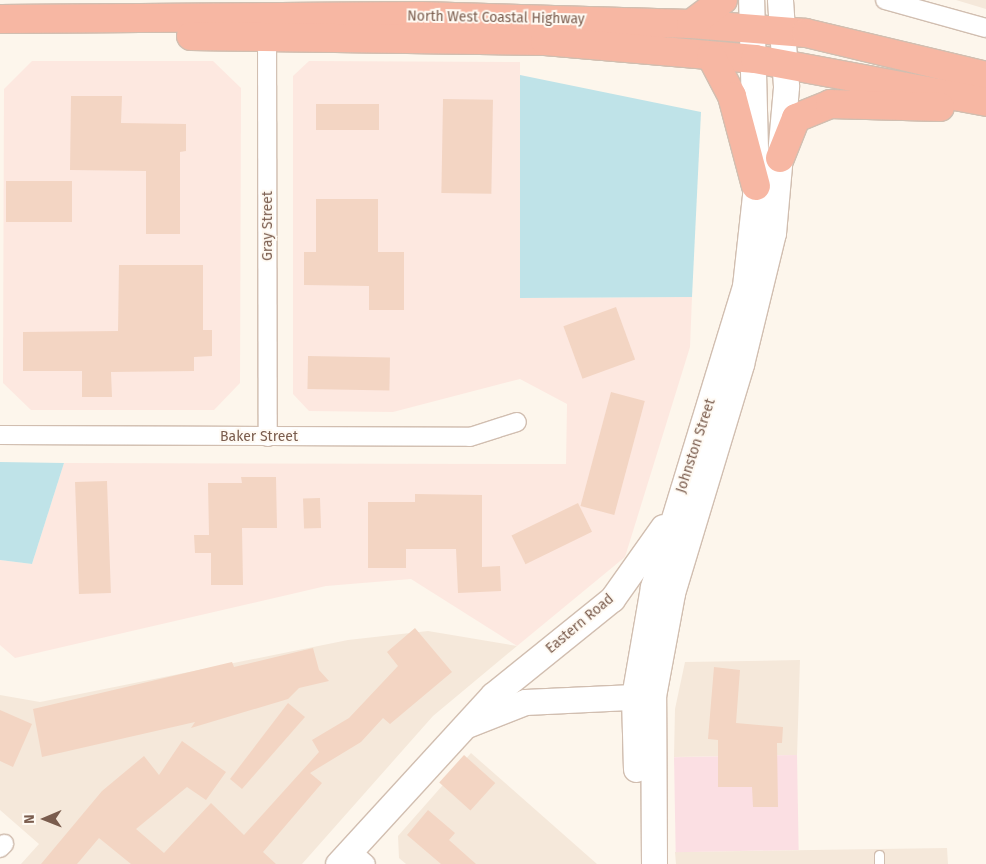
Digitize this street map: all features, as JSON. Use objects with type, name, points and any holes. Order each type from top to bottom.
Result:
[{"type":"highway","points":[[691,24],[723,0]]},
{"type":"highway","name":"North West Coastal Highway","points":[[421,21],[455,11],[784,30],[986,76]]},
{"type":"highway","name":"North West Coastal Highway","points":[[0,19],[186,13],[267,26]]},
{"type":"highway","name":"North West Coastal Highway","points":[[0,36],[421,21],[545,41],[756,59],[986,102]]},
{"type":"highway","points":[[710,56],[732,96],[756,186]]},
{"type":"highway","points":[[780,158],[796,118],[830,104],[986,108]]},
{"type":"main road","name":"Johnston Street","points":[[641,864],[643,696],[653,587],[745,286],[756,186],[756,59],[751,0]]},
{"type":"main road","name":"Johnston Street","points":[[654,864],[643,696],[741,364],[773,233],[786,64],[780,0]]},
{"type":"main road","name":"Eastern Road","points":[[351,859],[463,726],[493,695],[612,599],[677,504]]},
{"type":"main road","name":"Eastern Road","points":[[463,726],[525,702],[643,696]]},
{"type":"street","points":[[885,0],[986,28]]},
{"type":"street","name":"Gray Street","points":[[267,26],[268,437]]},
{"type":"street","name":"Baker Street","points":[[0,435],[470,437],[517,422]]},
{"type":"shaded area","points":[[956,0],[986,0],[986,9]]},
{"type":"shaded area","points":[[32,61],[213,61],[241,88],[240,383],[214,410],[31,410],[3,383],[4,89]]},
{"type":"shaded area","points":[[309,61],[520,62],[520,298],[692,297],[690,347],[625,557],[517,646],[411,579],[326,586],[15,658],[0,645],[0,560],[32,564],[64,463],[566,464],[567,404],[520,379],[393,412],[309,411],[293,394],[293,76]]},
{"type":"shaded area","points":[[428,631],[517,646],[433,716],[302,864],[21,864],[39,844],[0,810],[0,695],[40,702],[348,640]]},
{"type":"shaded area","points":[[800,660],[797,755],[674,757],[675,709],[685,662]]},
{"type":"shaded area","points":[[471,753],[597,864],[406,864],[399,858],[398,836]]},
{"type":"shaded area","points":[[797,755],[799,850],[676,852],[674,757]]},
{"type":"shaded area","points":[[947,848],[948,864],[676,864],[675,852]]},
{"type":"water","points":[[520,75],[701,112],[692,297],[520,298]]},
{"type":"water","points":[[0,462],[64,463],[32,564],[0,560]]},
{"type":"building","points":[[71,96],[122,96],[121,123],[186,124],[186,151],[180,152],[180,234],[146,234],[146,171],[70,170]]},
{"type":"building","points":[[443,99],[493,100],[491,194],[441,193]]},
{"type":"building","points":[[316,104],[379,104],[379,130],[316,130]]},
{"type":"building","points":[[6,181],[72,181],[72,222],[6,222]]},
{"type":"building","points":[[316,199],[378,199],[378,252],[404,252],[404,310],[369,310],[369,286],[304,285],[304,252],[316,252]]},
{"type":"building","points":[[119,265],[203,265],[203,330],[212,330],[212,356],[194,357],[194,371],[111,372],[112,397],[82,397],[82,371],[23,371],[23,332],[118,331]]},
{"type":"building","points":[[616,307],[635,360],[583,379],[563,326]]},
{"type":"building","points":[[308,356],[390,357],[389,390],[307,389]]},
{"type":"building","points":[[611,392],[645,401],[614,515],[580,506]]},
{"type":"building","points":[[241,477],[276,477],[277,528],[242,528],[243,585],[211,585],[211,553],[195,553],[194,535],[209,535],[208,483],[242,483]]},
{"type":"building","points":[[107,481],[111,593],[79,594],[75,482]]},
{"type":"building","points":[[415,494],[482,495],[482,567],[500,566],[501,591],[458,593],[456,549],[406,549],[406,568],[368,568],[368,502],[415,502]]},
{"type":"building","points":[[320,498],[321,528],[304,529],[303,499]]},
{"type":"building","points":[[578,503],[592,532],[526,564],[511,535]]},
{"type":"building","points":[[415,628],[452,672],[390,724],[383,718],[361,742],[310,773],[322,783],[263,852],[276,864],[131,864],[99,838],[77,864],[41,864],[102,791],[144,756],[159,775],[182,741],[226,772],[206,800],[187,787],[136,829],[164,853],[211,803],[244,835],[319,752],[312,740],[349,718],[398,666],[387,652]]},
{"type":"building","points":[[313,648],[319,670],[329,681],[299,688],[288,699],[191,728],[195,722],[42,757],[33,709],[232,662],[234,667]]},
{"type":"building","points":[[714,667],[740,670],[736,723],[783,727],[782,743],[777,743],[778,807],[753,807],[752,787],[718,787],[718,740],[708,739]]},
{"type":"building","points":[[288,703],[305,717],[242,789],[230,779]]},
{"type":"building","points":[[0,710],[32,724],[13,767],[0,761]]},
{"type":"building","points":[[464,755],[495,783],[470,811],[439,782]]},
{"type":"building","points":[[428,810],[455,833],[449,840],[476,864],[441,864],[407,835]]}]
